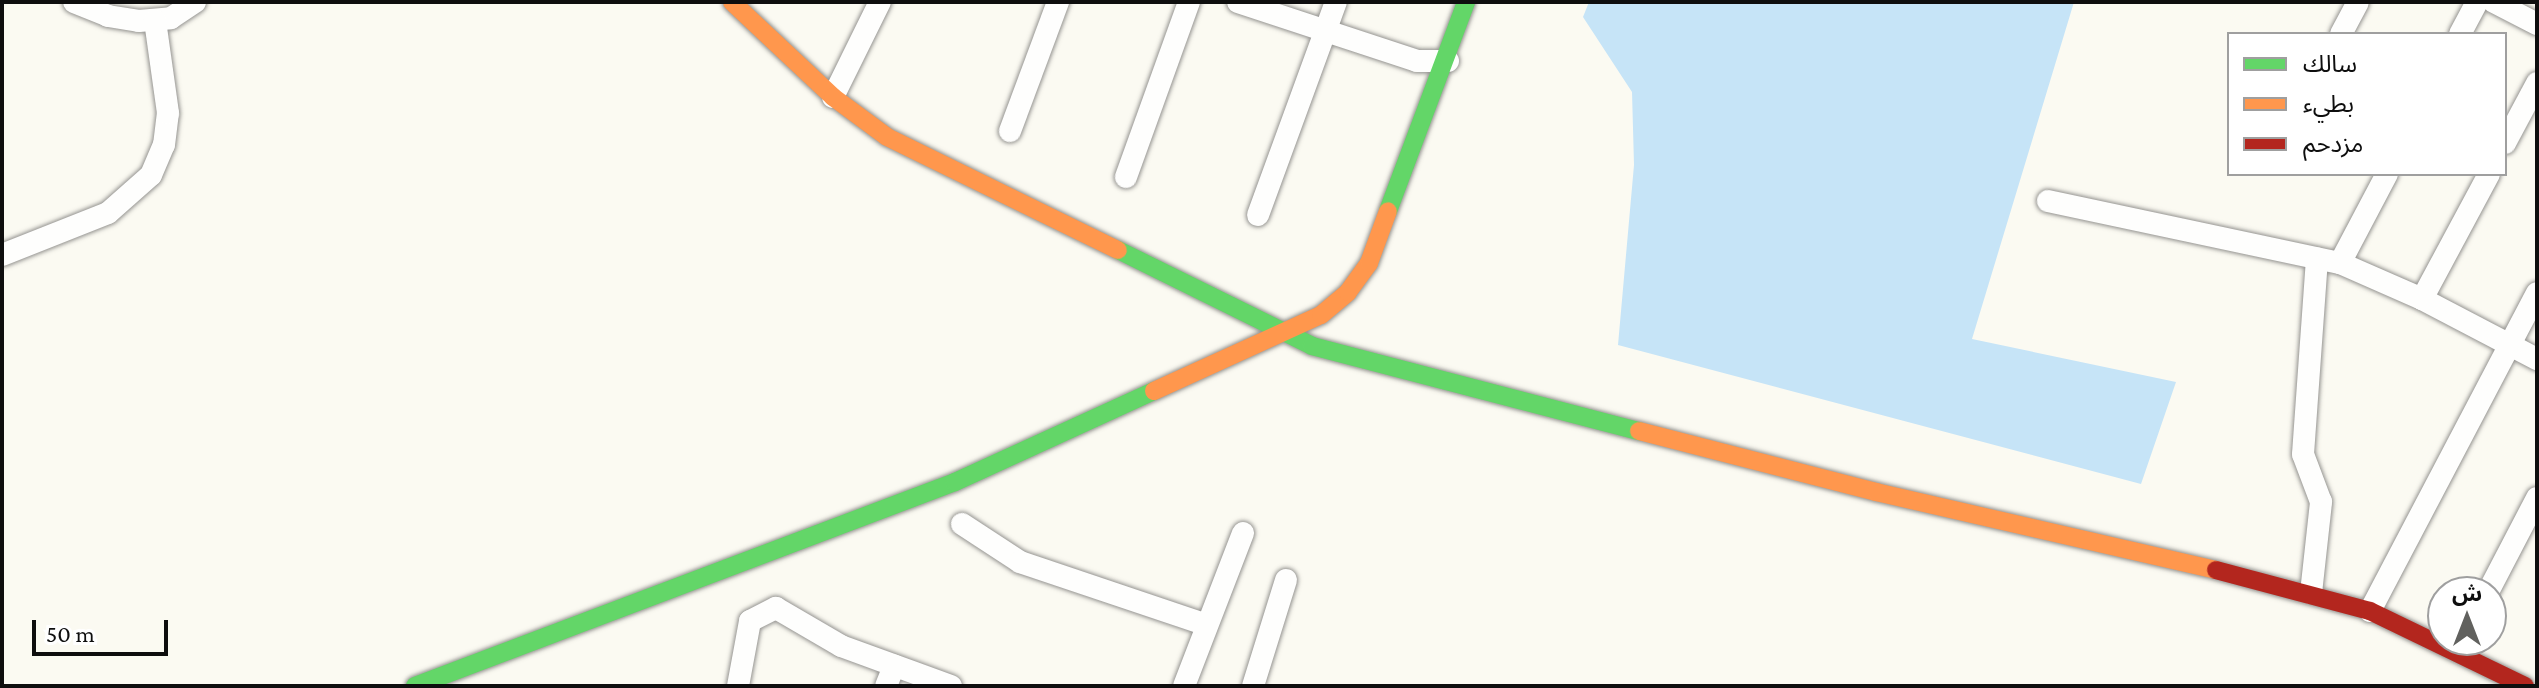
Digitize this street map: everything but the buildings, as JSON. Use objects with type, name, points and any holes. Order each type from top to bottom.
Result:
[{"type":"street","points":[[74,2],[108,16],[155,21],[181,14],[195,2]]},
{"type":"street","points":[[732,2],[833,97],[917,154],[1120,247],[1283,333],[1362,362],[1876,492],[2100,539],[2311,593],[2370,611],[2427,633]]},
{"type":"street","points":[[833,97],[880,2]]},
{"type":"street","points":[[1010,131],[1058,2]]},
{"type":"street","points":[[1126,177],[1189,2]]},
{"type":"street","points":[[1238,2],[1417,61],[1448,61]]},
{"type":"street","points":[[1258,215],[1336,2]]},
{"type":"street","points":[[415,686],[955,482],[1283,333],[1335,304],[1369,263],[1448,61],[1466,2]]},
{"type":"street","points":[[2342,32],[2358,2]]},
{"type":"street","points":[[2461,32],[2477,2]]},
{"type":"street","points":[[2494,2],[2537,24]]},
{"type":"street","points":[[2,255],[108,213],[132,197],[151,175],[164,145],[168,113],[155,21]]},
{"type":"street","points":[[2507,139],[2537,83]]},
{"type":"street","points":[[2340,263],[2386,176]]},
{"type":"street","points":[[2422,299],[2488,176]]},
{"type":"street","points":[[2048,201],[2340,263],[2422,299],[2537,359]]},
{"type":"street","points":[[2311,593],[2321,502],[2303,454],[2317,258]]},
{"type":"street","points":[[2370,611],[2537,293]]},
{"type":"street","points":[[2496,576],[2537,498]]},
{"type":"street","points":[[962,524],[1020,562],[1207,625]]},
{"type":"street","points":[[1184,686],[1243,533]]},
{"type":"street","points":[[1253,686],[1286,580]]},
{"type":"street","points":[[735,683],[747,627],[768,609],[783,610],[890,676],[951,686]]},
{"type":"street","points":[[2476,656],[2525,686]]},
{"type":"water","points":[[1589,2],[2074,2],[1972,339],[2176,382],[2141,484],[1618,345],[1634,165],[1632,92],[1583,17]]},
{"type":"traffic: fast","points":[[1388,211],[1466,2]]},
{"type":"traffic: fast","points":[[1118,250],[1312,346],[1639,431]]},
{"type":"traffic: fast","points":[[415,686],[955,482],[1154,391]]},
{"type":"traffic: slow","points":[[732,2],[833,97],[887,137],[1118,250]]},
{"type":"traffic: slow","points":[[1154,391],[1321,315],[1348,292],[1369,263],[1388,211]]},
{"type":"traffic: slow","points":[[1639,431],[1876,492],[2216,570]]},
{"type":"traffic: jam","points":[[2216,570],[2370,611],[2525,686]]}]
